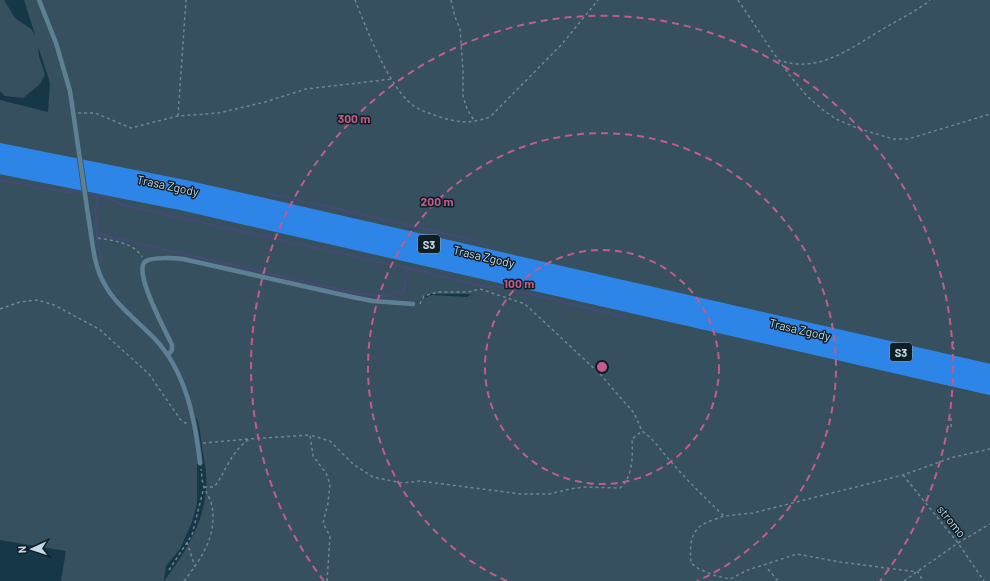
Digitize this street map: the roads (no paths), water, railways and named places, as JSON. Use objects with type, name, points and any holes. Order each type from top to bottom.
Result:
[{"type":"highway","name":"Trasa Zgody","points":[[0,151],[185,188],[855,349]]},
{"type":"highway","name":"Trasa Zgody","points":[[0,166],[185,203],[855,349],[946,363],[990,372]]},
{"type":"highway","name":"Trasa Zgody","points":[[946,363],[990,387]]},
{"type":"lane","points":[[39,0],[56,43],[70,90],[88,215],[100,274],[108,290],[129,314],[156,340],[168,355],[180,376],[194,423],[200,463]]},
{"type":"lane","points":[[168,355],[172,350],[172,345],[148,294],[142,269],[146,261],[155,259],[183,259],[352,297],[373,301],[413,304]]},
{"type":"lane","points":[[855,349],[892,356]]},
{"type":"lane","points":[[855,349],[884,358]]},
{"type":"lane","points":[[907,359],[946,363]]},
{"type":"lane","points":[[913,364],[946,363]]},
{"type":"waterway","points":[[0,180],[66,192],[78,191],[108,198],[123,205],[487,287],[501,287],[626,317]]},
{"type":"waterway","points":[[270,194],[479,241]]},
{"type":"waterway","points":[[98,196],[95,209],[97,234],[355,293],[388,296],[394,293],[403,293],[408,268]]},
{"type":"waterway","points":[[97,234],[101,263]]}]
